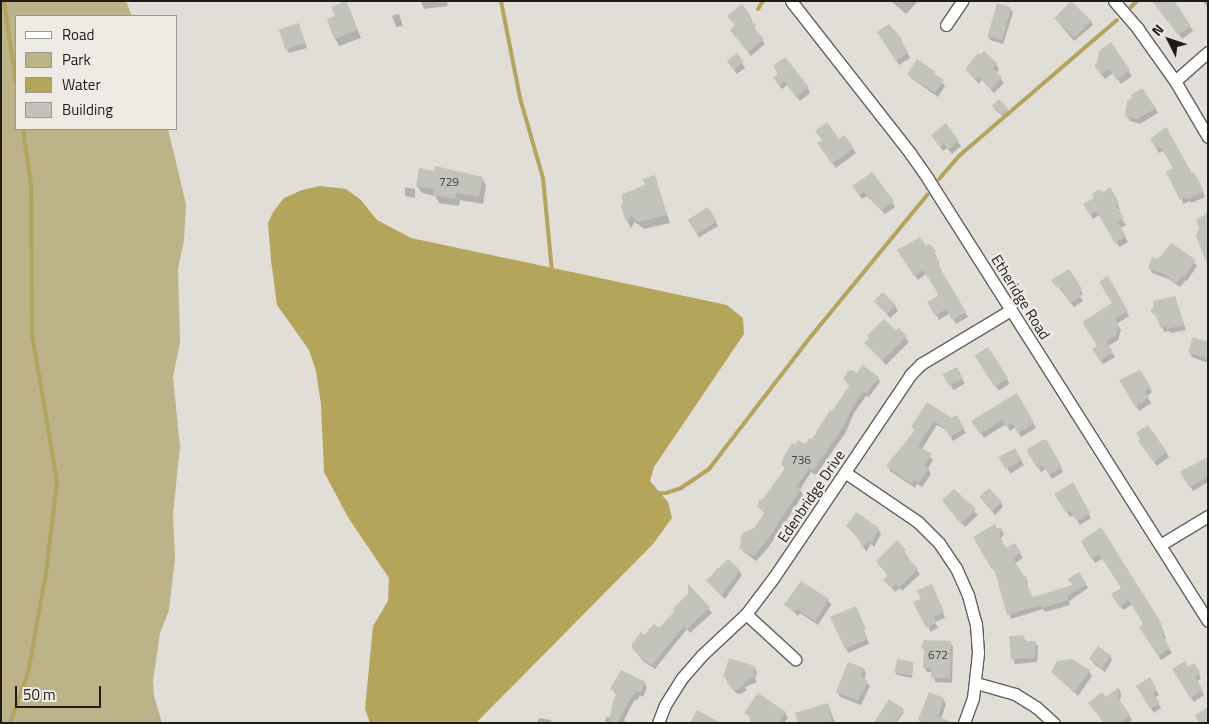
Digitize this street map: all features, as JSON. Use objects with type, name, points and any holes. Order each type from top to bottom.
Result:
[{"type":"street","name":"Etheridge Road","points":[[791,1],[910,153],[1208,621]]},
{"type":"street","points":[[946,25],[962,1]]},
{"type":"street","points":[[1114,1],[1138,29],[1175,81],[1208,137]]},
{"type":"street","points":[[1175,81],[1208,52]]},
{"type":"street","name":"Edenbridge Drive","points":[[658,723],[665,705],[682,678],[702,655],[746,614],[915,370],[1011,310]]},
{"type":"street","points":[[846,472],[918,522],[939,543],[956,568],[968,595],[976,624],[978,653],[976,683],[964,723]]},
{"type":"street","points":[[1160,545],[1208,516]]},
{"type":"street","points":[[746,614],[795,659]]},
{"type":"street","points":[[976,683],[1016,694],[1036,707],[1054,723]]},
{"type":"green space","points":[[1,1],[126,1],[132,15],[15,15],[15,130],[168,130],[186,204],[184,240],[178,269],[180,343],[173,377],[180,447],[173,513],[175,559],[169,610],[160,633],[153,681],[154,696],[162,723],[1,723]]},
{"type":"water","points":[[320,186],[346,189],[361,200],[377,220],[411,238],[727,305],[743,318],[744,334],[654,467],[650,481],[668,502],[672,518],[653,544],[476,723],[370,723],[365,709],[373,626],[388,601],[389,578],[349,519],[324,472],[321,405],[316,371],[309,350],[277,305],[271,260],[268,223],[273,212],[284,198],[302,190]]},
{"type":"building","points":[[346,1],[358,30],[334,39],[327,19],[335,16],[331,7]]},
{"type":"building","points":[[1071,1],[1091,20],[1074,38],[1054,18]]},
{"type":"building","points":[[1152,1],[1174,1],[1191,26],[1178,35]]},
{"type":"building","points":[[997,3],[1011,7],[1002,40],[988,36]]},
{"type":"building","points":[[742,4],[756,26],[754,28],[764,39],[748,52],[730,30],[735,25],[727,16]]},
{"type":"building","points":[[299,23],[305,43],[285,49],[279,29]]},
{"type":"building","points":[[889,24],[902,39],[901,41],[908,52],[896,61],[877,32]]},
{"type":"building","points":[[1111,42],[1130,70],[1117,80],[1109,69],[1101,75],[1094,65],[1097,63],[1099,51]]},
{"type":"building","points":[[984,51],[998,64],[993,68],[1002,78],[991,89],[979,76],[975,80],[965,69],[978,53],[980,55]]},
{"type":"building","points":[[737,53],[744,62],[734,70],[727,61]]},
{"type":"building","points":[[785,57],[809,87],[796,97],[784,81],[779,85],[773,78],[778,74],[773,66]]},
{"type":"building","points":[[917,59],[935,71],[934,73],[944,80],[935,93],[907,74]]},
{"type":"building","points":[[1142,88],[1156,108],[1137,119],[1125,116],[1127,101],[1132,98],[1131,95]]},
{"type":"building","points":[[999,99],[1008,108],[1001,115],[992,106]]},
{"type":"building","points":[[827,122],[839,139],[844,135],[854,148],[832,164],[817,143],[822,140],[815,131]]},
{"type":"building","points":[[946,123],[959,141],[948,150],[944,144],[940,147],[931,135]]},
{"type":"building","points":[[1166,127],[1204,191],[1188,199],[1186,197],[1180,200],[1166,172],[1173,168],[1162,149],[1159,147],[1156,149],[1150,139]]},
{"type":"building","points":[[435,166],[483,177],[479,197],[456,193],[455,199],[433,195],[434,189],[416,186],[419,168],[434,171]]},
{"type":"building","points":[[872,172],[894,201],[882,210],[863,192],[859,195],[852,186]]},
{"type":"building","points":[[655,175],[667,215],[639,222],[631,216],[626,222],[621,206],[623,202],[621,195],[645,185],[643,179]]},
{"type":"building","points":[[1110,187],[1119,203],[1116,205],[1124,219],[1118,223],[1126,236],[1115,243],[1096,211],[1090,215],[1083,204],[1094,198],[1092,194],[1100,189],[1102,193]]},
{"type":"building","points":[[708,207],[717,221],[697,234],[688,220]]},
{"type":"building","points":[[1208,210],[1207,264],[1196,236],[1199,229],[1196,219],[1205,215]]},
{"type":"building","points":[[920,237],[926,246],[930,244],[936,251],[933,253],[940,263],[938,265],[966,312],[952,320],[946,309],[935,316],[927,302],[938,296],[935,288],[923,270],[914,276],[897,250]]},
{"type":"building","points":[[1171,243],[1196,260],[1184,277],[1176,283],[1165,274],[1148,269],[1152,257],[1158,259]]},
{"type":"building","points":[[1069,269],[1082,289],[1079,291],[1081,296],[1070,303],[1061,288],[1056,287],[1051,280]]},
{"type":"building","points":[[1108,276],[1128,311],[1115,319],[1119,325],[1116,335],[1106,341],[1113,352],[1100,361],[1092,349],[1097,346],[1082,322],[1112,303],[1099,282]]},
{"type":"building","points":[[883,292],[896,305],[887,314],[874,301]]},
{"type":"building","points":[[1175,296],[1184,325],[1167,329],[1166,326],[1161,328],[1156,316],[1150,311],[1154,306],[1153,301]]},
{"type":"building","points":[[884,319],[896,331],[899,328],[907,336],[882,361],[864,343],[869,338],[867,336]]},
{"type":"building","points":[[1193,337],[1208,342],[1208,359],[1188,352]]},
{"type":"building","points":[[988,347],[1008,378],[995,387],[975,356]]},
{"type":"building","points":[[862,365],[879,377],[866,393],[863,392],[852,408],[843,427],[813,471],[809,468],[797,486],[801,489],[765,543],[753,557],[739,548],[741,544],[740,538],[744,532],[754,528],[765,512],[757,507],[759,500],[763,499],[786,467],[781,464],[792,443],[795,444],[798,440],[805,444],[809,438],[812,439],[830,410],[832,411],[850,384],[843,379],[848,371],[852,370],[857,373]]},
{"type":"building","points":[[957,367],[963,379],[949,386],[943,374]]},
{"type":"building","points":[[1140,370],[1151,387],[1145,391],[1149,398],[1135,407],[1119,380]]},
{"type":"building","points":[[1017,393],[1034,423],[1018,433],[1012,423],[1006,427],[1002,420],[980,434],[971,421]]},
{"type":"building","points":[[927,402],[952,418],[957,415],[964,428],[950,437],[943,427],[934,421],[918,446],[932,454],[924,465],[929,469],[919,483],[914,480],[912,484],[886,466],[915,430],[911,427]]},
{"type":"building","points":[[1148,425],[1167,452],[1154,462],[1138,441],[1140,439],[1136,433]]},
{"type":"building","points":[[1042,440],[1047,440],[1062,467],[1049,475],[1042,465],[1037,468],[1026,450]]},
{"type":"building","points":[[1015,448],[1022,460],[1006,470],[999,458]]},
{"type":"building","points":[[1208,457],[1208,477],[1189,487],[1181,471]]},
{"type":"building","points":[[1073,482],[1090,513],[1077,521],[1070,511],[1066,513],[1054,494]]},
{"type":"building","points":[[989,488],[1002,502],[992,511],[979,497]]},
{"type":"building","points":[[954,489],[976,509],[961,524],[942,500]]},
{"type":"building","points":[[856,512],[879,528],[872,543],[868,540],[862,549],[860,540],[846,526]]},
{"type":"building","points":[[995,524],[997,528],[1002,528],[999,535],[1006,548],[1015,543],[1021,553],[1013,558],[1023,575],[1027,577],[1025,581],[1033,597],[1072,585],[1068,579],[1079,572],[1087,584],[1067,596],[1069,600],[1042,608],[1041,605],[1007,615],[994,569],[992,570],[973,537]]},
{"type":"building","points":[[1101,527],[1162,624],[1160,625],[1165,633],[1162,635],[1170,648],[1158,656],[1139,627],[1143,624],[1129,600],[1119,607],[1111,594],[1121,588],[1099,554],[1091,559],[1081,541]]},
{"type":"building","points":[[897,540],[906,550],[903,553],[918,569],[899,587],[896,584],[891,588],[883,580],[888,575],[877,563],[877,560]]},
{"type":"building","points":[[728,559],[740,570],[722,595],[706,581]]},
{"type":"building","points":[[801,581],[829,599],[815,621],[797,609],[795,612],[784,605]]},
{"type":"building","points":[[688,584],[710,607],[687,629],[684,626],[652,665],[639,656],[632,648],[632,644],[641,632],[644,635],[654,624],[659,628],[675,611],[672,609],[688,594]]},
{"type":"building","points":[[932,584],[944,612],[934,617],[936,623],[926,628],[913,602],[921,599],[917,590]]},
{"type":"building","points":[[856,606],[866,629],[863,630],[867,639],[845,649],[830,617]]},
{"type":"building","points":[[1024,635],[1024,641],[1036,641],[1035,658],[1011,659],[1009,636]]},
{"type":"building","points":[[924,640],[951,641],[950,678],[931,678],[931,668],[923,668],[924,650],[921,647]]},
{"type":"building","points":[[1098,646],[1111,655],[1102,668],[1089,659]]},
{"type":"building","points":[[729,658],[755,666],[753,672],[755,676],[743,683],[745,684],[737,690],[732,689],[727,682],[728,678],[723,677]]},
{"type":"building","points":[[897,659],[914,662],[911,676],[895,673]]},
{"type":"building","points":[[1072,659],[1090,670],[1075,692],[1051,672],[1057,661]]},
{"type":"building","points":[[1185,661],[1188,667],[1194,663],[1200,672],[1195,677],[1203,690],[1190,698],[1172,669]]},
{"type":"building","points":[[848,662],[864,668],[861,677],[868,681],[858,701],[836,692]]},
{"type":"building","points":[[621,670],[646,682],[640,693],[637,691],[630,699],[617,723],[609,723],[613,701],[617,693],[610,689]]},
{"type":"building","points":[[1150,677],[1157,690],[1153,693],[1160,703],[1150,709],[1136,686]]},
{"type":"building","points":[[1119,687],[1118,698],[1130,715],[1120,723],[1104,723],[1088,703],[1102,692],[1106,697]]},
{"type":"building","points":[[929,692],[944,698],[938,716],[953,723],[925,723],[918,720]]},
{"type":"building","points":[[758,693],[786,712],[778,723],[753,723],[750,721],[749,716],[744,713]]},
{"type":"building","points":[[889,699],[904,709],[895,723],[874,723]]},
{"type":"building","points":[[828,703],[832,723],[798,723],[795,713]]},
{"type":"building","points":[[1208,707],[1208,723],[1199,723],[1195,715]]},
{"type":"building","points":[[697,710],[721,723],[690,723]]},
{"type":"waterway","points":[[4,1],[15,75]]},
{"type":"waterway","points":[[501,1],[520,98],[543,178],[552,271]]},
{"type":"waterway","points":[[758,9],[763,1]]},
{"type":"waterway","points":[[1131,7],[1137,1]]},
{"type":"waterway","points":[[939,179],[960,155],[1117,20]]},
{"type":"waterway","points":[[10,723],[28,673],[46,573],[57,481],[32,335],[31,185],[23,130]]},
{"type":"waterway","points":[[656,493],[666,493],[681,488],[709,469],[808,340],[927,195]]}]
